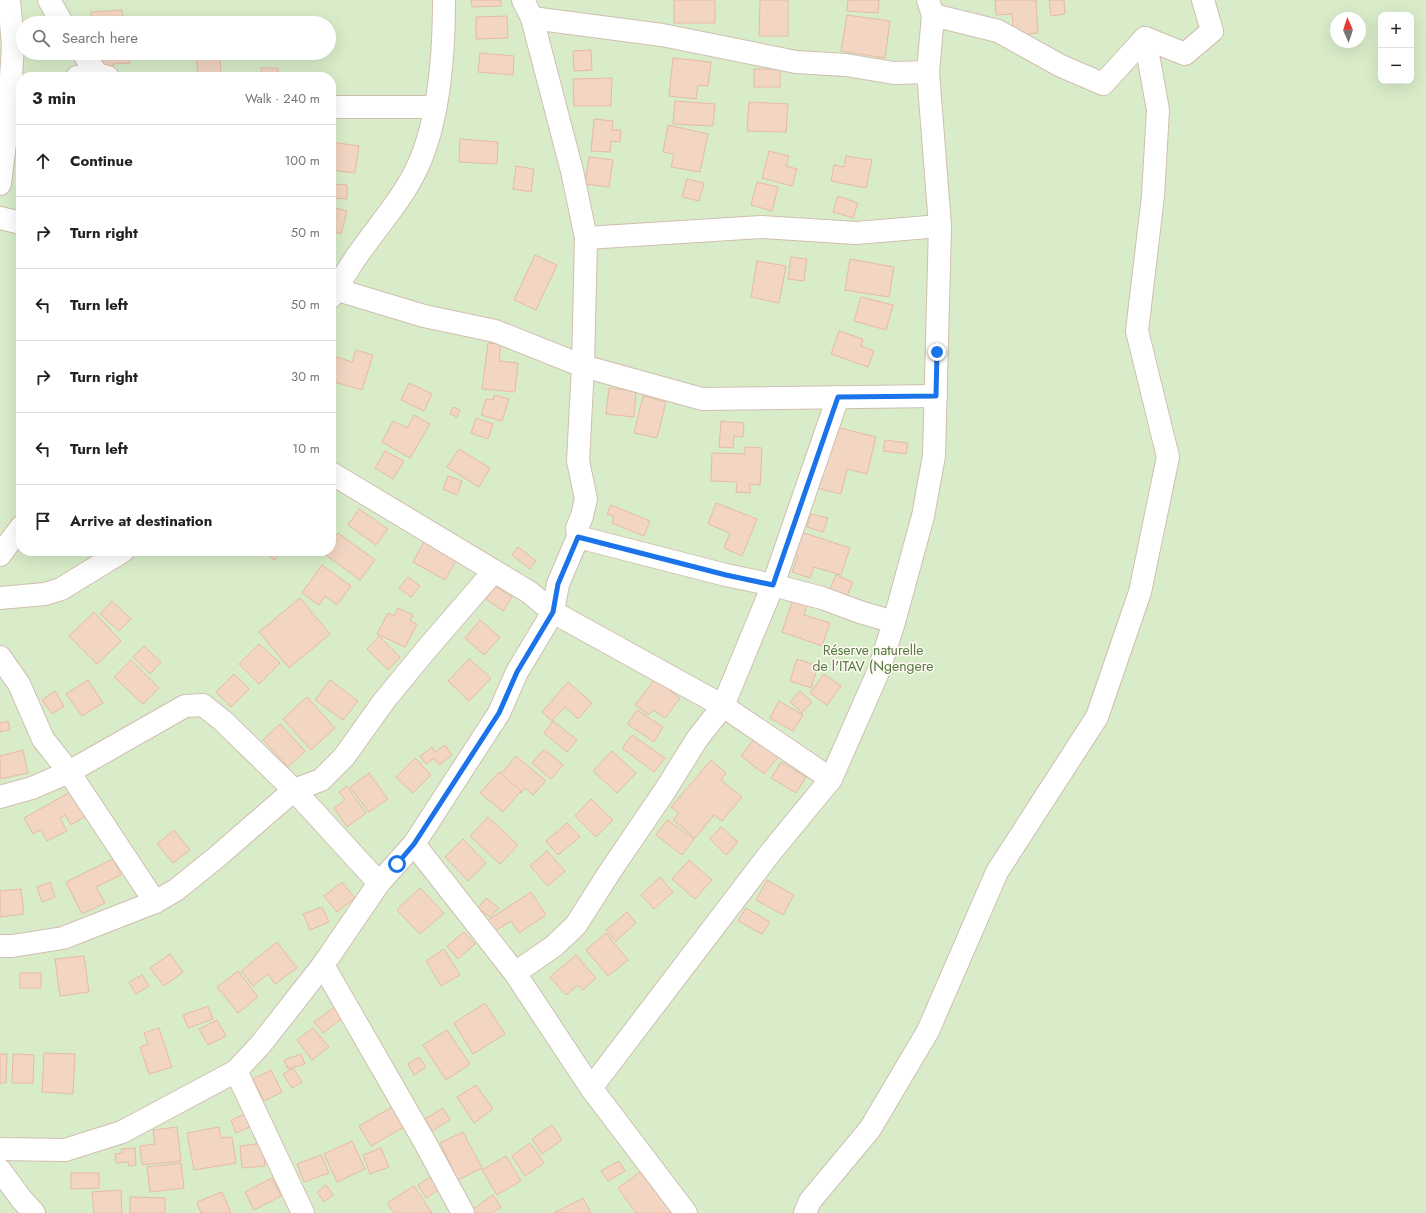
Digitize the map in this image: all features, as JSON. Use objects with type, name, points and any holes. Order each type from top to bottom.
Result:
[{"type":"street","points":[[0,184],[9,111],[16,83],[14,45],[9,0]]},
{"type":"street","points":[[49,0],[57,16]]},
{"type":"street","points":[[336,285],[396,204],[416,170],[430,130],[435,107],[440,72],[444,0]]},
{"type":"street","points":[[1145,38],[1185,54],[1212,32],[1203,0]]},
{"type":"street","points":[[591,1088],[771,852],[831,779],[878,670],[894,622],[923,516],[934,456],[940,226],[928,72],[930,8],[998,31],[1061,66],[1103,84],[1145,38]]},
{"type":"street","points":[[0,1149],[64,1150],[122,1132],[236,1071],[261,1044],[323,965],[379,883],[414,844],[499,713],[517,672],[553,612],[558,584],[578,537],[577,528],[582,516],[586,499],[578,461],[583,366],[586,238],[572,171],[528,9],[796,62],[846,65],[894,72],[928,72]]},
{"type":"street","points":[[805,1213],[810,1201],[870,1129],[928,1031],[997,872],[1098,717],[1140,592],[1168,457],[1138,331],[1153,196],[1158,110],[1145,38]]},
{"type":"street","points":[[87,60],[93,72]]},
{"type":"street","points":[[336,107],[435,107]]},
{"type":"street","points":[[0,218],[16,222]]},
{"type":"street","points":[[586,238],[761,227],[856,233],[940,226]]},
{"type":"street","points":[[336,292],[424,316],[494,331],[583,366],[702,399],[936,396]]},
{"type":"street","points":[[515,972],[554,946],[576,925],[666,789],[697,739],[723,706],[773,585],[838,397]]},
{"type":"street","points":[[336,477],[529,592],[553,612],[723,706],[831,779]]},
{"type":"street","points":[[0,555],[16,534]]},
{"type":"street","points":[[578,537],[822,598],[860,612],[894,622]]},
{"type":"street","points":[[0,598],[45,594],[61,589],[115,556]]},
{"type":"street","points":[[0,946],[12,946],[63,938],[155,902],[176,890],[218,856],[294,790],[321,780],[344,758],[389,696],[425,651],[494,571]]},
{"type":"street","points":[[0,658],[19,684],[42,739],[69,772],[155,902]]},
{"type":"street","points":[[0,797],[32,788],[69,772],[185,706],[203,706],[223,722],[294,790],[379,883]]},
{"type":"street","points":[[414,844],[515,972],[591,1088],[686,1213]]},
{"type":"street","points":[[323,965],[423,1139],[463,1213]]},
{"type":"street","points":[[236,1071],[303,1213]]},
{"type":"street","points":[[0,1170],[22,1200],[34,1213]]},
{"type":"green space","name":"Réserve naturelle de l'ITAV (Ngengere","points":[[0,0],[1426,0],[1426,1213],[0,1213]]},
{"type":"building","points":[[471,0],[501,0],[501,6],[472,7]]},
{"type":"building","points":[[674,0],[715,0],[715,23],[674,23]]},
{"type":"building","points":[[760,0],[788,0],[788,36],[759,36]]},
{"type":"building","points":[[848,0],[879,0],[878,13],[847,11]]},
{"type":"building","points":[[995,0],[1036,0],[1038,33],[1014,35],[1012,14],[996,15]]},
{"type":"building","points":[[1049,0],[1064,0],[1065,14],[1051,16]]},
{"type":"building","points":[[122,10],[122,16],[91,16],[91,12]]},
{"type":"building","points":[[847,15],[890,21],[885,58],[841,51]]},
{"type":"building","points":[[507,16],[508,38],[476,39],[476,17]]},
{"type":"building","points":[[591,50],[592,70],[574,71],[573,51]]},
{"type":"building","points":[[480,53],[514,56],[513,75],[478,72]]},
{"type":"building","points":[[673,58],[711,62],[708,86],[698,85],[696,99],[669,96]]},
{"type":"building","points":[[102,60],[130,60],[130,63],[113,64],[114,70],[103,70]]},
{"type":"building","points":[[196,60],[220,60],[221,72],[198,72]]},
{"type":"building","points":[[261,68],[278,68],[278,72],[261,72]]},
{"type":"building","points":[[754,69],[780,69],[780,87],[754,87]]},
{"type":"building","points":[[612,78],[611,106],[574,106],[573,79]]},
{"type":"building","points":[[675,101],[715,104],[713,126],[673,124]]},
{"type":"building","points":[[749,102],[788,104],[786,132],[747,131]]},
{"type":"building","points":[[594,119],[613,121],[612,130],[621,130],[620,142],[611,141],[610,152],[591,151]]},
{"type":"building","points":[[668,125],[708,134],[700,172],[671,167],[674,154],[663,152]]},
{"type":"building","points":[[460,139],[498,142],[497,164],[459,162]]},
{"type":"building","points":[[336,143],[359,146],[355,173],[336,171]]},
{"type":"building","points":[[769,151],[789,156],[786,166],[797,169],[792,186],[762,178]]},
{"type":"building","points":[[846,156],[872,160],[866,188],[831,181],[834,165],[844,167]]},
{"type":"building","points":[[589,157],[613,160],[609,187],[585,184]]},
{"type":"building","points":[[516,166],[534,169],[531,192],[513,189]]},
{"type":"building","points":[[687,179],[704,183],[699,201],[682,197]]},
{"type":"building","points":[[757,182],[778,187],[772,211],[751,205]]},
{"type":"building","points":[[336,184],[347,185],[347,199],[336,198]]},
{"type":"building","points":[[838,196],[858,203],[853,218],[833,212]]},
{"type":"building","points":[[336,208],[347,211],[341,234],[336,232]]},
{"type":"building","points":[[535,255],[557,265],[536,310],[514,300]]},
{"type":"building","points":[[791,257],[807,259],[804,281],[788,279]]},
{"type":"building","points":[[850,259],[894,267],[889,297],[845,290]]},
{"type":"building","points":[[757,261],[786,266],[779,303],[751,297]]},
{"type":"building","points":[[861,297],[893,305],[886,330],[854,321]]},
{"type":"building","points":[[839,331],[863,339],[861,346],[874,351],[868,367],[831,354]]},
{"type":"building","points":[[488,343],[501,344],[499,361],[518,363],[515,392],[482,389]]},
{"type":"building","points":[[356,350],[373,355],[362,390],[336,382],[336,357],[352,362]]},
{"type":"building","points":[[409,383],[432,394],[424,411],[401,400]]},
{"type":"building","points":[[609,388],[636,391],[634,417],[606,414]]},
{"type":"building","points":[[494,395],[509,399],[502,421],[481,415],[486,399],[493,400]]},
{"type":"building","points":[[643,396],[666,402],[657,438],[634,433]]},
{"type":"building","points":[[453,407],[460,410],[457,417],[450,414]]},
{"type":"building","points":[[414,415],[430,424],[410,458],[382,442],[393,421],[407,428]]},
{"type":"building","points":[[476,418],[493,424],[488,439],[471,433]]},
{"type":"building","points":[[721,421],[744,423],[743,437],[734,436],[733,448],[719,447]]},
{"type":"building","points":[[832,426],[876,437],[867,474],[847,469],[841,494],[817,488]]},
{"type":"building","points":[[885,440],[908,443],[906,454],[883,451]]},
{"type":"building","points":[[745,447],[762,448],[760,485],[750,484],[750,493],[736,492],[737,482],[711,481],[712,453],[745,454]]},
{"type":"building","points":[[459,449],[490,468],[479,487],[447,467]]},
{"type":"building","points":[[385,451],[404,461],[393,479],[375,468]]},
{"type":"building","points":[[448,476],[462,481],[457,495],[443,489]]},
{"type":"building","points":[[716,503],[757,519],[742,556],[724,548],[730,533],[708,524]]},
{"type":"building","points":[[611,505],[650,521],[644,536],[612,523],[614,517],[607,514]]},
{"type":"building","points":[[359,509],[388,529],[376,545],[348,525]]},
{"type":"building","points":[[811,514],[828,518],[823,532],[807,527]]},
{"type":"building","points":[[798,531],[850,548],[841,575],[814,567],[810,578],[792,572],[798,556],[791,554]]},
{"type":"building","points":[[338,533],[375,560],[360,580],[327,556],[336,556],[336,536]]},
{"type":"building","points":[[424,542],[457,559],[445,580],[413,562]]},
{"type":"building","points":[[518,547],[536,561],[530,569],[512,555]]},
{"type":"building","points":[[270,556],[278,556],[274,560]]},
{"type":"building","points":[[322,565],[351,586],[337,605],[325,596],[319,605],[302,593]]},
{"type":"building","points":[[836,575],[853,582],[847,596],[830,589]]},
{"type":"building","points":[[408,577],[420,586],[411,597],[399,588]]},
{"type":"building","points":[[495,586],[512,597],[503,611],[486,599]]},
{"type":"building","points":[[795,593],[809,598],[804,615],[830,623],[822,646],[782,632]]},
{"type":"building","points":[[300,598],[330,634],[289,668],[259,632]]},
{"type":"building","points":[[112,601],[131,619],[119,631],[100,614]]},
{"type":"building","points":[[398,608],[413,615],[410,621],[417,624],[405,647],[377,634],[388,613],[394,616]]},
{"type":"building","points":[[94,612],[121,641],[97,664],[69,636]]},
{"type":"building","points":[[480,620],[500,637],[484,655],[465,638]]},
{"type":"building","points":[[379,636],[400,657],[388,670],[367,649]]},
{"type":"building","points":[[259,644],[280,663],[259,684],[239,664]]},
{"type":"building","points":[[144,646],[161,662],[150,674],[133,657]]},
{"type":"building","points":[[469,659],[491,678],[469,701],[448,681]]},
{"type":"building","points":[[797,659],[818,666],[811,688],[790,681]]},
{"type":"building","points":[[131,660],[159,688],[143,704],[114,677]]},
{"type":"building","points":[[234,674],[249,689],[231,707],[216,692]]},
{"type":"building","points":[[824,674],[841,686],[827,705],[810,693]]},
{"type":"building","points":[[655,679],[680,698],[665,718],[653,710],[649,715],[635,705]]},
{"type":"building","points":[[88,680],[103,703],[82,716],[66,694]]},
{"type":"building","points":[[330,680],[358,701],[343,720],[315,700]]},
{"type":"building","points":[[568,682],[592,703],[578,719],[565,707],[552,721],[542,712]]},
{"type":"building","points":[[55,691],[64,706],[52,714],[42,700]]},
{"type":"building","points":[[800,691],[812,702],[802,713],[790,702]]},
{"type":"building","points":[[307,697],[335,728],[311,750],[283,719]]},
{"type":"building","points":[[779,701],[803,715],[793,731],[770,718]]},
{"type":"building","points":[[637,710],[663,727],[654,742],[627,724]]},
{"type":"building","points":[[8,721],[10,730],[0,732],[0,723]]},
{"type":"building","points":[[553,721],[577,740],[567,752],[544,733]]},
{"type":"building","points":[[280,724],[305,751],[288,767],[263,740]]},
{"type":"building","points":[[632,735],[665,758],[654,772],[622,748]]},
{"type":"building","points":[[754,739],[778,757],[764,774],[741,756]]},
{"type":"building","points":[[445,745],[452,755],[439,765],[434,758],[426,764],[420,756],[432,747],[435,752]]},
{"type":"building","points":[[544,749],[563,765],[551,779],[532,763]]},
{"type":"building","points":[[23,750],[28,773],[0,779],[0,756]]},
{"type":"building","points":[[612,751],[636,773],[617,793],[593,771]]},
{"type":"building","points":[[516,756],[546,781],[533,795],[525,788],[521,793],[500,775]]},
{"type":"building","points":[[415,758],[431,775],[413,793],[396,777]]},
{"type":"building","points":[[711,760],[726,773],[721,780],[742,797],[722,821],[714,815],[695,838],[673,820],[679,813],[671,807]]},
{"type":"building","points":[[781,762],[806,777],[796,793],[771,778]]},
{"type":"building","points":[[499,772],[521,791],[503,812],[480,793]]},
{"type":"building","points":[[369,773],[388,799],[369,812],[350,787]]},
{"type":"building","points":[[347,786],[366,813],[347,827],[334,808],[345,800],[339,792]]},
{"type":"building","points":[[72,791],[86,816],[71,825],[65,815],[60,818],[67,831],[47,841],[41,830],[33,834],[24,818]]},
{"type":"building","points":[[591,799],[613,820],[596,837],[575,816]]},
{"type":"building","points":[[488,817],[518,845],[500,864],[470,836]]},
{"type":"building","points":[[667,820],[694,839],[682,855],[656,835]]},
{"type":"building","points":[[567,823],[580,837],[558,855],[546,841]]},
{"type":"building","points":[[721,827],[738,842],[726,855],[710,839]]},
{"type":"building","points":[[174,830],[190,850],[173,863],[157,844]]},
{"type":"building","points":[[463,839],[486,863],[468,881],[445,857]]},
{"type":"building","points":[[547,851],[565,871],[548,886],[530,866]]},
{"type":"building","points":[[113,859],[121,875],[96,887],[105,903],[82,914],[66,882]]},
{"type":"building","points":[[689,860],[712,880],[695,899],[672,879]]},
{"type":"building","points":[[660,877],[673,892],[654,909],[641,895]]},
{"type":"building","points":[[767,880],[794,895],[783,915],[756,900]]},
{"type":"building","points":[[50,882],[55,897],[42,902],[37,887]]},
{"type":"building","points":[[342,882],[355,898],[337,912],[324,896]]},
{"type":"building","points":[[420,888],[444,913],[420,934],[397,910]]},
{"type":"building","points":[[21,889],[24,914],[0,917],[0,891]]},
{"type":"building","points":[[531,892],[546,915],[519,933],[511,921],[495,931],[488,920]]},
{"type":"building","points":[[486,898],[499,908],[490,917],[478,908]]},
{"type":"building","points":[[322,907],[329,922],[310,930],[303,914]]},
{"type":"building","points":[[746,908],[770,922],[762,934],[738,921]]},
{"type":"building","points":[[627,912],[636,923],[616,941],[606,930]]},
{"type":"building","points":[[464,932],[475,944],[458,959],[447,946]]},
{"type":"building","points":[[606,933],[628,960],[608,976],[586,950]]},
{"type":"building","points":[[277,942],[297,968],[275,984],[268,974],[253,986],[241,971]]},
{"type":"building","points":[[444,949],[460,975],[441,986],[426,961]]},
{"type":"building","points":[[170,954],[183,972],[164,986],[150,968]]},
{"type":"building","points":[[576,955],[596,978],[583,990],[578,985],[566,995],[550,977]]},
{"type":"building","points":[[84,956],[89,992],[60,996],[55,959]]},
{"type":"building","points":[[238,971],[258,997],[238,1013],[217,987]]},
{"type":"building","points":[[20,973],[41,973],[41,988],[20,988]]},
{"type":"building","points":[[142,975],[149,986],[136,994],[129,982]]},
{"type":"building","points":[[485,1003],[505,1034],[473,1054],[454,1023]]},
{"type":"building","points":[[337,1005],[345,1016],[323,1033],[314,1022]]},
{"type":"building","points":[[208,1006],[213,1019],[188,1028],[183,1015]]},
{"type":"building","points":[[217,1020],[226,1036],[208,1045],[199,1029]]},
{"type":"building","points":[[159,1028],[172,1067],[149,1074],[140,1047],[148,1044],[144,1033]]},
{"type":"building","points":[[313,1028],[329,1047],[312,1060],[297,1040]]},
{"type":"building","points":[[447,1030],[470,1064],[446,1080],[423,1045]]},
{"type":"building","points":[[44,1053],[75,1054],[73,1094],[42,1092]]},
{"type":"building","points":[[0,1054],[7,1054],[6,1083],[0,1083]]},
{"type":"building","points":[[13,1054],[34,1055],[33,1083],[12,1083]]},
{"type":"building","points":[[301,1054],[305,1064],[288,1069],[284,1060]]},
{"type":"building","points":[[419,1057],[426,1067],[414,1075],[408,1064]]},
{"type":"building","points":[[293,1068],[302,1082],[292,1088],[283,1074]]},
{"type":"building","points":[[271,1070],[282,1092],[264,1101],[253,1079]]},
{"type":"building","points":[[476,1085],[493,1109],[474,1123],[457,1097]]},
{"type":"building","points":[[392,1107],[404,1127],[371,1146],[359,1126]]},
{"type":"building","points":[[443,1108],[450,1120],[432,1131],[425,1119]]},
{"type":"building","points":[[250,1112],[255,1125],[236,1133],[231,1120]]},
{"type":"building","points":[[552,1125],[562,1140],[542,1154],[532,1139]]},
{"type":"building","points":[[177,1127],[181,1161],[142,1165],[140,1146],[155,1144],[153,1130]]},
{"type":"building","points":[[219,1127],[221,1138],[232,1137],[236,1163],[194,1170],[187,1133]]},
{"type":"building","points":[[463,1132],[482,1168],[458,1180],[440,1143]]},
{"type":"building","points":[[352,1141],[365,1169],[337,1182],[324,1154]]},
{"type":"building","points":[[263,1143],[265,1166],[242,1168],[240,1146]]},
{"type":"building","points":[[530,1143],[544,1163],[525,1176],[512,1156]]},
{"type":"building","points":[[135,1148],[136,1165],[129,1166],[128,1162],[116,1163],[115,1154],[122,1153],[121,1149]]},
{"type":"building","points":[[381,1148],[389,1167],[370,1174],[363,1155]]},
{"type":"building","points":[[321,1155],[329,1173],[304,1182],[297,1164]]},
{"type":"building","points":[[506,1156],[521,1181],[497,1195],[482,1170]]},
{"type":"building","points":[[619,1161],[625,1171],[608,1181],[601,1171]]},
{"type":"building","points":[[181,1163],[184,1188],[150,1192],[147,1167]]},
{"type":"building","points":[[643,1170],[675,1213],[636,1213],[618,1188]]},
{"type":"building","points":[[71,1173],[99,1173],[99,1188],[71,1189]]},
{"type":"building","points":[[432,1176],[440,1189],[426,1198],[418,1185]]},
{"type":"building","points":[[272,1178],[281,1196],[254,1210],[245,1192]]},
{"type":"building","points":[[326,1185],[333,1195],[324,1202],[317,1192]]},
{"type":"building","points":[[414,1186],[432,1213],[394,1213],[387,1203]]},
{"type":"building","points":[[121,1190],[122,1213],[94,1213],[92,1192]]},
{"type":"building","points":[[222,1192],[231,1213],[201,1213],[197,1202]]},
{"type":"building","points":[[493,1195],[501,1207],[492,1213],[469,1212]]},
{"type":"building","points":[[130,1197],[165,1198],[165,1213],[130,1213]]},
{"type":"building","points":[[583,1198],[591,1213],[554,1213]]},
{"type":"route","points":[[397,864],[414,844],[499,713],[517,672],[553,612],[558,584],[578,537],[726,575],[773,585],[838,397],[936,396],[937,352]]}]
